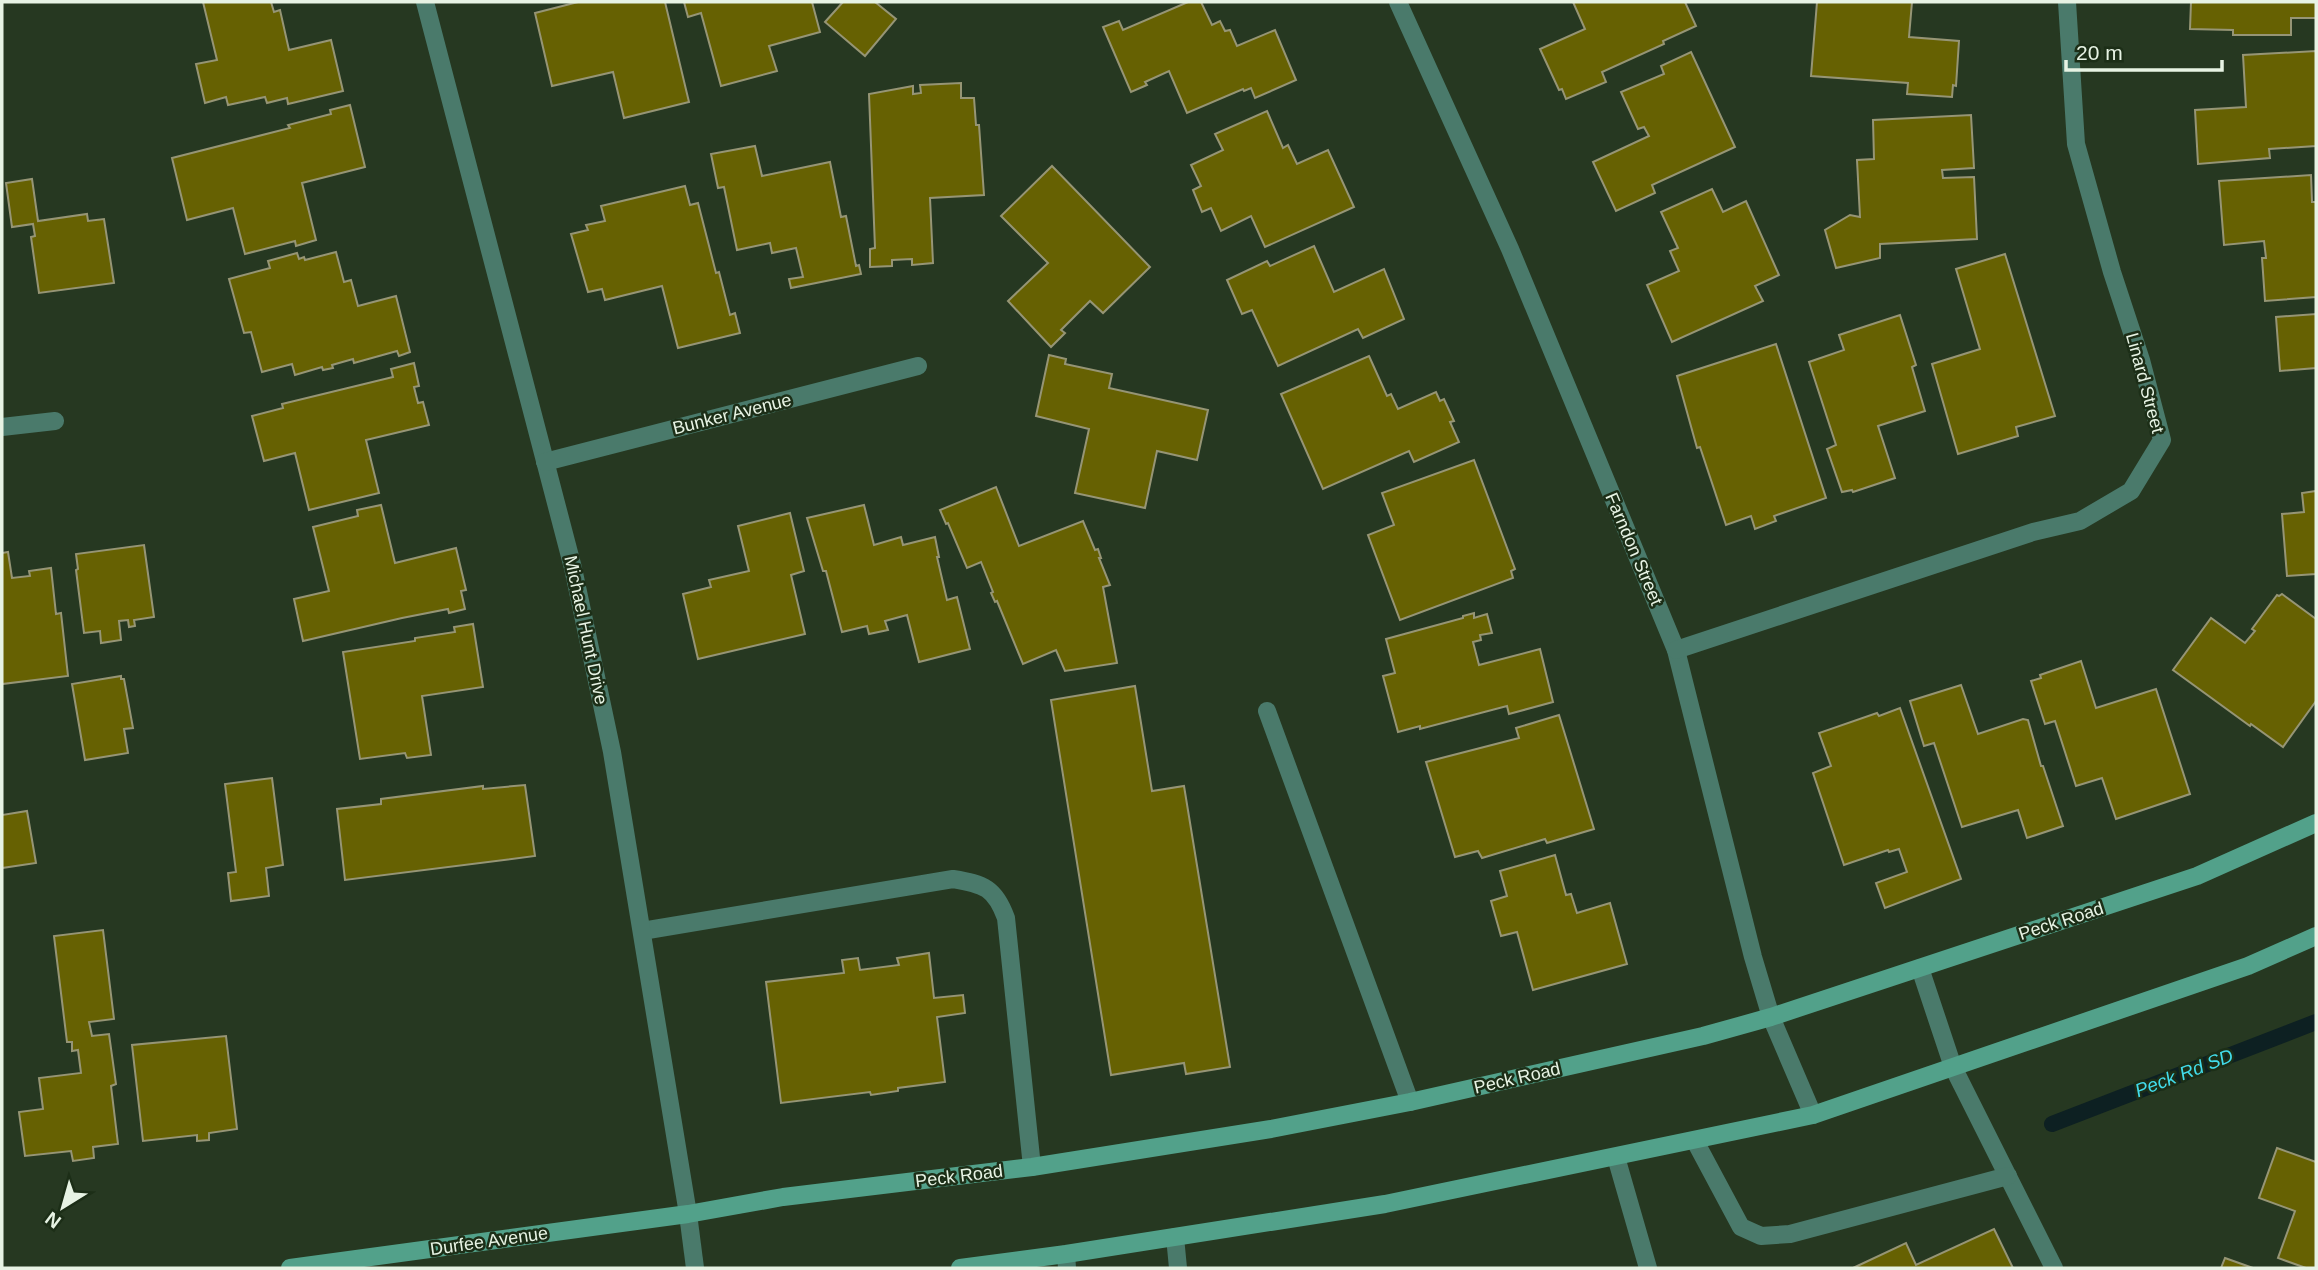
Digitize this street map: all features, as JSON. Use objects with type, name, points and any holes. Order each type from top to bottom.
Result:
[{"type":"main road","name":"Peck Road","points":[[688,1214],[783,1197],[1032,1167],[1271,1129],[1410,1102],[1703,1036],[1771,1017],[2197,876],[2316,823]]},
{"type":"main road","points":[[960,1268],[1067,1261],[1175,1237],[1385,1204],[1813,1115],[2248,966],[2316,936]]},
{"type":"main road","name":"Durfee Avenue","points":[[290,1268],[688,1214]]},
{"type":"street","name":"Michael Hunt Drive","points":[[425,2],[573,568],[612,752],[695,1268]]},
{"type":"street","name":"Farndon Street","points":[[1398,2],[1510,249],[1676,650],[1771,1017],[1813,1115]]},
{"type":"street","name":"Linard Street","points":[[1676,650],[2033,532],[2080,521],[2132,491],[2162,440],[2141,360],[2112,272],[2076,145],[2067,2]]},
{"type":"street","name":"Bunker Avenue","points":[[545,462],[919,366]]},
{"type":"street","points":[[2,428],[55,421]]},
{"type":"street","points":[[1267,710],[1410,1102]]},
{"type":"street","points":[[642,931],[953,878],[980,883],[999,899],[1006,918],[1032,1167]]},
{"type":"street","points":[[1920,968],[1953,1067],[2054,1268]]},
{"type":"street","points":[[1695,1141],[1741,1227],[1761,1236],[1790,1234],[2008,1176]]},
{"type":"street","points":[[1616,1157],[1648,1268]]},
{"type":"street","points":[[1175,1237],[1178,1268]]},
{"type":"building","points":[[203,2],[271,2],[274,12],[280,10],[289,50],[331,40],[343,91],[288,104],[287,98],[267,103],[265,97],[228,105],[226,97],[205,103],[196,64],[217,60]]},
{"type":"building","points":[[578,2],[665,2],[689,102],[624,118],[613,72],[552,86],[535,13]]},
{"type":"building","points":[[684,2],[812,2],[820,32],[769,46],[777,71],[721,86],[701,13],[688,17]]},
{"type":"building","points":[[843,2],[875,2],[896,19],[865,56],[825,22]]},
{"type":"building","points":[[1188,2],[1201,2],[1212,25],[1220,21],[1225,31],[1230,30],[1237,46],[1275,30],[1296,80],[1255,98],[1251,88],[1244,91],[1243,89],[1187,113],[1169,71],[1131,92],[1103,27],[1119,21],[1123,30]]},
{"type":"building","points":[[1573,2],[1685,2],[1696,26],[1663,41],[1664,44],[1602,72],[1606,82],[1566,99],[1540,49],[1585,29]]},
{"type":"building","points":[[1817,2],[1912,2],[1909,37],[1959,41],[1956,86],[1953,85],[1952,97],[1907,94],[1908,83],[1811,76]]},
{"type":"building","points":[[2191,2],[2316,2],[2316,18],[2291,18],[2291,35],[2233,35],[2233,30],[2190,29]]},
{"type":"building","points":[[2316,51],[2316,146],[2269,149],[2270,158],[2198,164],[2195,110],[2246,107],[2243,55]]},
{"type":"building","points":[[1691,52],[1735,147],[1652,185],[1655,193],[1616,211],[1593,162],[1649,136],[1644,127],[1638,129],[1621,92],[1664,74],[1661,66]]},
{"type":"building","points":[[961,83],[961,98],[974,98],[976,125],[979,125],[984,195],[930,198],[933,263],[912,265],[912,259],[892,260],[892,266],[870,267],[870,249],[875,248],[869,94],[913,86],[913,94],[921,93],[920,85]]},
{"type":"building","points":[[350,105],[365,167],[302,183],[316,240],[296,246],[295,241],[245,254],[233,208],[187,220],[172,158],[290,128],[288,125],[331,114],[330,110]]},
{"type":"building","points":[[1267,111],[1283,148],[1288,145],[1297,164],[1328,150],[1354,207],[1265,247],[1251,216],[1221,231],[1211,208],[1202,212],[1193,190],[1201,186],[1191,165],[1223,150],[1215,134]]},
{"type":"building","points":[[1971,115],[1974,168],[1942,170],[1943,178],[1974,177],[1977,239],[1880,244],[1880,258],[1836,268],[1825,230],[1850,215],[1860,217],[1857,160],[1874,159],[1873,120]]},
{"type":"building","points":[[755,146],[762,176],[830,162],[841,217],[846,216],[856,266],[859,265],[861,274],[791,288],[789,279],[803,277],[796,248],[772,253],[770,243],[737,250],[724,187],[718,188],[711,154]]},
{"type":"building","points":[[1052,166],[1150,267],[1103,313],[1090,301],[1061,330],[1065,333],[1051,347],[1008,301],[1048,263],[1001,216]]},
{"type":"building","points":[[2311,175],[2312,202],[2316,202],[2316,297],[2265,301],[2262,258],[2266,258],[2264,241],[2224,245],[2219,181]]},
{"type":"building","points":[[32,179],[38,221],[87,214],[88,221],[104,219],[114,283],[39,293],[31,237],[35,236],[33,224],[12,227],[6,183]]},
{"type":"building","points":[[685,186],[690,205],[698,203],[716,273],[719,272],[730,315],[735,313],[740,333],[678,348],[662,286],[605,300],[602,289],[588,292],[571,234],[588,230],[586,225],[605,221],[601,206]]},
{"type":"building","points":[[1712,189],[1723,212],[1746,201],[1779,275],[1755,286],[1763,301],[1672,342],[1647,285],[1679,271],[1670,251],[1678,248],[1661,212]]},
{"type":"building","points":[[1314,246],[1334,292],[1384,269],[1404,319],[1363,338],[1358,329],[1278,366],[1252,310],[1242,314],[1227,280],[1267,261],[1270,266]]},
{"type":"building","points":[[336,252],[344,282],[351,280],[358,306],[396,296],[410,352],[399,356],[397,351],[354,363],[353,359],[332,365],[333,368],[323,370],[322,367],[295,375],[292,364],[262,372],[251,332],[244,333],[229,279],[270,268],[268,261],[297,253],[299,259],[304,257],[305,260]]},
{"type":"building","points":[[2005,254],[2055,416],[2016,427],[2018,436],[1958,454],[1932,364],[1980,349],[1956,269]]},
{"type":"building","points":[[2316,314],[2316,368],[2280,371],[2276,317]]},
{"type":"building","points":[[1900,315],[1916,365],[1912,367],[1925,411],[1878,426],[1895,478],[1853,492],[1842,492],[1827,449],[1836,445],[1809,362],[1844,350],[1839,335]]},
{"type":"building","points":[[1776,344],[1826,498],[1774,516],[1776,521],[1755,529],[1751,516],[1726,525],[1700,447],[1697,448],[1677,376]]},
{"type":"building","points":[[1049,355],[1066,359],[1065,364],[1112,374],[1109,388],[1208,410],[1197,460],[1157,451],[1145,508],[1075,493],[1089,429],[1036,416]]},
{"type":"building","points":[[1369,356],[1387,396],[1391,394],[1398,409],[1436,392],[1440,401],[1444,399],[1454,421],[1450,422],[1459,442],[1414,462],[1409,451],[1323,489],[1281,394]]},
{"type":"building","points":[[414,363],[419,386],[414,387],[418,403],[423,402],[429,425],[366,440],[379,493],[309,510],[295,453],[264,461],[252,416],[283,408],[282,404],[393,377],[391,369]]},
{"type":"building","points":[[1474,460],[1515,569],[1511,571],[1513,578],[1400,620],[1368,535],[1394,525],[1382,493]]},
{"type":"building","points":[[996,487],[1019,546],[1083,521],[1095,550],[1098,549],[1110,585],[1103,587],[1117,663],[1065,671],[1056,650],[1023,664],[997,601],[995,602],[991,593],[993,592],[981,562],[967,568],[940,510]]},
{"type":"building","points":[[2316,491],[2316,574],[2287,576],[2282,514],[2304,512],[2302,493]]},
{"type":"building","points":[[381,505],[395,563],[456,548],[466,590],[461,591],[465,609],[449,613],[448,609],[402,618],[303,641],[294,599],[329,591],[313,527],[358,516],[357,510]]},
{"type":"building","points":[[864,505],[874,545],[901,537],[903,545],[935,537],[947,600],[957,597],[970,649],[919,662],[907,615],[885,621],[888,630],[869,634],[867,626],[842,632],[826,571],[823,571],[807,518]]},
{"type":"building","points":[[790,513],[804,571],[791,575],[805,634],[698,659],[683,594],[711,587],[709,580],[749,571],[738,526]]},
{"type":"building","points":[[144,545],[154,617],[134,620],[135,626],[129,627],[128,620],[119,621],[121,640],[101,643],[100,631],[84,633],[76,554]]},
{"type":"building","points":[[8,552],[12,578],[30,576],[29,571],[51,568],[56,614],[61,613],[68,676],[2,684],[2,553]]},
{"type":"building","points":[[2282,594],[2316,619],[2316,701],[2283,747],[2173,670],[2211,618],[2245,643],[2277,595]]},
{"type":"building","points":[[1474,613],[1474,618],[1487,614],[1492,633],[1480,635],[1481,640],[1473,642],[1479,665],[1540,649],[1553,702],[1509,714],[1507,706],[1420,729],[1420,726],[1398,732],[1383,676],[1395,673],[1386,639]]},
{"type":"building","points":[[473,624],[483,687],[422,696],[431,755],[407,758],[405,753],[360,759],[343,652],[415,641],[415,638],[455,632],[454,627]]},
{"type":"building","points":[[2081,661],[2096,708],[2156,689],[2190,794],[2116,819],[2102,778],[2076,786],[2055,721],[2045,724],[2031,681],[2041,678],[2040,675]]},
{"type":"building","points":[[121,676],[121,679],[124,679],[133,728],[124,729],[128,753],[85,760],[72,684]]},
{"type":"building","points":[[1961,685],[1978,734],[2023,719],[2028,720],[2063,826],[2027,838],[2018,810],[1962,827],[1934,743],[1924,746],[1910,701]]},
{"type":"building","points":[[1135,686],[1152,791],[1184,786],[1230,1067],[1186,1074],[1184,1063],[1111,1075],[1051,700]]},
{"type":"building","points":[[1900,708],[1961,879],[1885,908],[1876,883],[1907,872],[1899,849],[1888,850],[1844,865],[1813,773],[1831,766],[1819,733]]},
{"type":"building","points":[[1559,715],[1594,829],[1547,843],[1545,839],[1482,858],[1478,851],[1455,857],[1426,762],[1519,738],[1516,728]]},
{"type":"building","points":[[272,778],[283,865],[266,868],[269,896],[231,901],[228,873],[236,872],[225,784]]},
{"type":"building","points":[[525,785],[535,856],[345,880],[337,809],[381,804],[381,799],[483,786],[483,789]]},
{"type":"building","points":[[27,811],[36,863],[2,868],[2,815]]},
{"type":"building","points":[[1555,855],[1566,895],[1571,894],[1577,913],[1610,903],[1627,964],[1533,990],[1517,932],[1501,936],[1491,901],[1507,896],[1500,871]]},
{"type":"building","points":[[103,930],[114,1019],[89,1022],[92,1036],[109,1034],[116,1084],[111,1086],[118,1144],[93,1147],[94,1158],[73,1161],[71,1151],[25,1156],[19,1112],[43,1109],[39,1078],[81,1073],[78,1050],[72,1051],[72,1042],[67,1042],[54,936]]},
{"type":"building","points":[[929,953],[934,998],[963,995],[965,1013],[937,1017],[945,1082],[898,1088],[898,1091],[871,1095],[870,1092],[781,1103],[766,982],[844,973],[842,960],[858,958],[860,970],[899,965],[897,958]]},
{"type":"building","points":[[226,1036],[237,1129],[209,1133],[209,1140],[197,1141],[197,1135],[143,1141],[132,1045]]},
{"type":"building","points":[[2277,1148],[2316,1162],[2316,1268],[2306,1268],[2278,1258],[2295,1211],[2259,1198]]},
{"type":"building","points":[[1994,1229],[2013,1268],[1853,1268],[1906,1243],[1916,1265]]},
{"type":"building","points":[[2225,1258],[2253,1268],[2221,1268]]},
{"type":"waterway","name":"Peck Rd SD","points":[[2052,1124],[2316,1022]]}]
